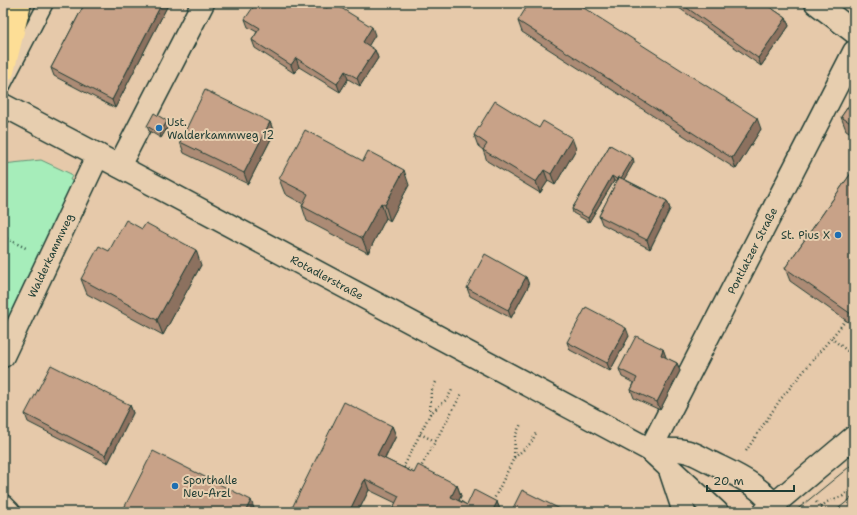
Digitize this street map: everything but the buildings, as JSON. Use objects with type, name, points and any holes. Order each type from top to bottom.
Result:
[{"type":"main road","points":[[3,20],[12,3]]},
{"type":"main road","points":[[3,71],[20,3]]},
{"type":"street","points":[[119,166],[203,3]]},
{"type":"street","points":[[816,3],[854,32]]},
{"type":"street","name":"Pontlatzer Straße","points":[[650,450],[854,52]]},
{"type":"street","name":"Rotadlerstraße","points":[[3,105],[650,450],[717,512]]},
{"type":"street","name":"Walderkammweg","points":[[3,356],[98,155]]},
{"type":"street","points":[[772,510],[854,437]]},
{"type":"street","name":"Rotadlerstraße","points":[[650,450],[684,451],[694,454],[747,481],[757,488],[772,510]]},
{"type":"street","name":"Rotadlerstraße","points":[[669,467],[684,512]]},
{"type":"street","points":[[3,506],[9,512]]},
{"type":"lane","points":[[3,86],[46,3]]},
{"type":"path","points":[[745,452],[780,400],[846,320]]},
{"type":"path","points":[[831,338],[854,356]]},
{"type":"path","points":[[430,414],[431,392],[437,380]]},
{"type":"path","points":[[402,471],[430,414],[447,399],[453,388]]},
{"type":"path","points":[[404,467],[418,474],[462,393]]},
{"type":"path","points":[[514,458],[515,436],[521,424]]},
{"type":"path","points":[[491,504],[514,458],[531,443],[536,433]]},
{"type":"path","points":[[420,434],[435,441]]},
{"type":"path","points":[[821,508],[827,502],[843,496],[854,486]]},
{"type":"path","points":[[816,502],[825,512]]},
{"type":"green space","points":[[41,160],[71,174],[72,176],[70,180],[74,182],[3,333],[3,164]]},
{"type":"tram line","points":[[794,512],[854,463]]},
{"type":"tram line","points":[[834,512],[854,496]]},
{"type":"place","name":"Ust. Walderkammweg 12","points":[[159,128]]},
{"type":"place","name":"St. Pius X","points":[[838,235]]},
{"type":"place","name":"Sporthalle Neu-Arzl","points":[[175,486]]}]
